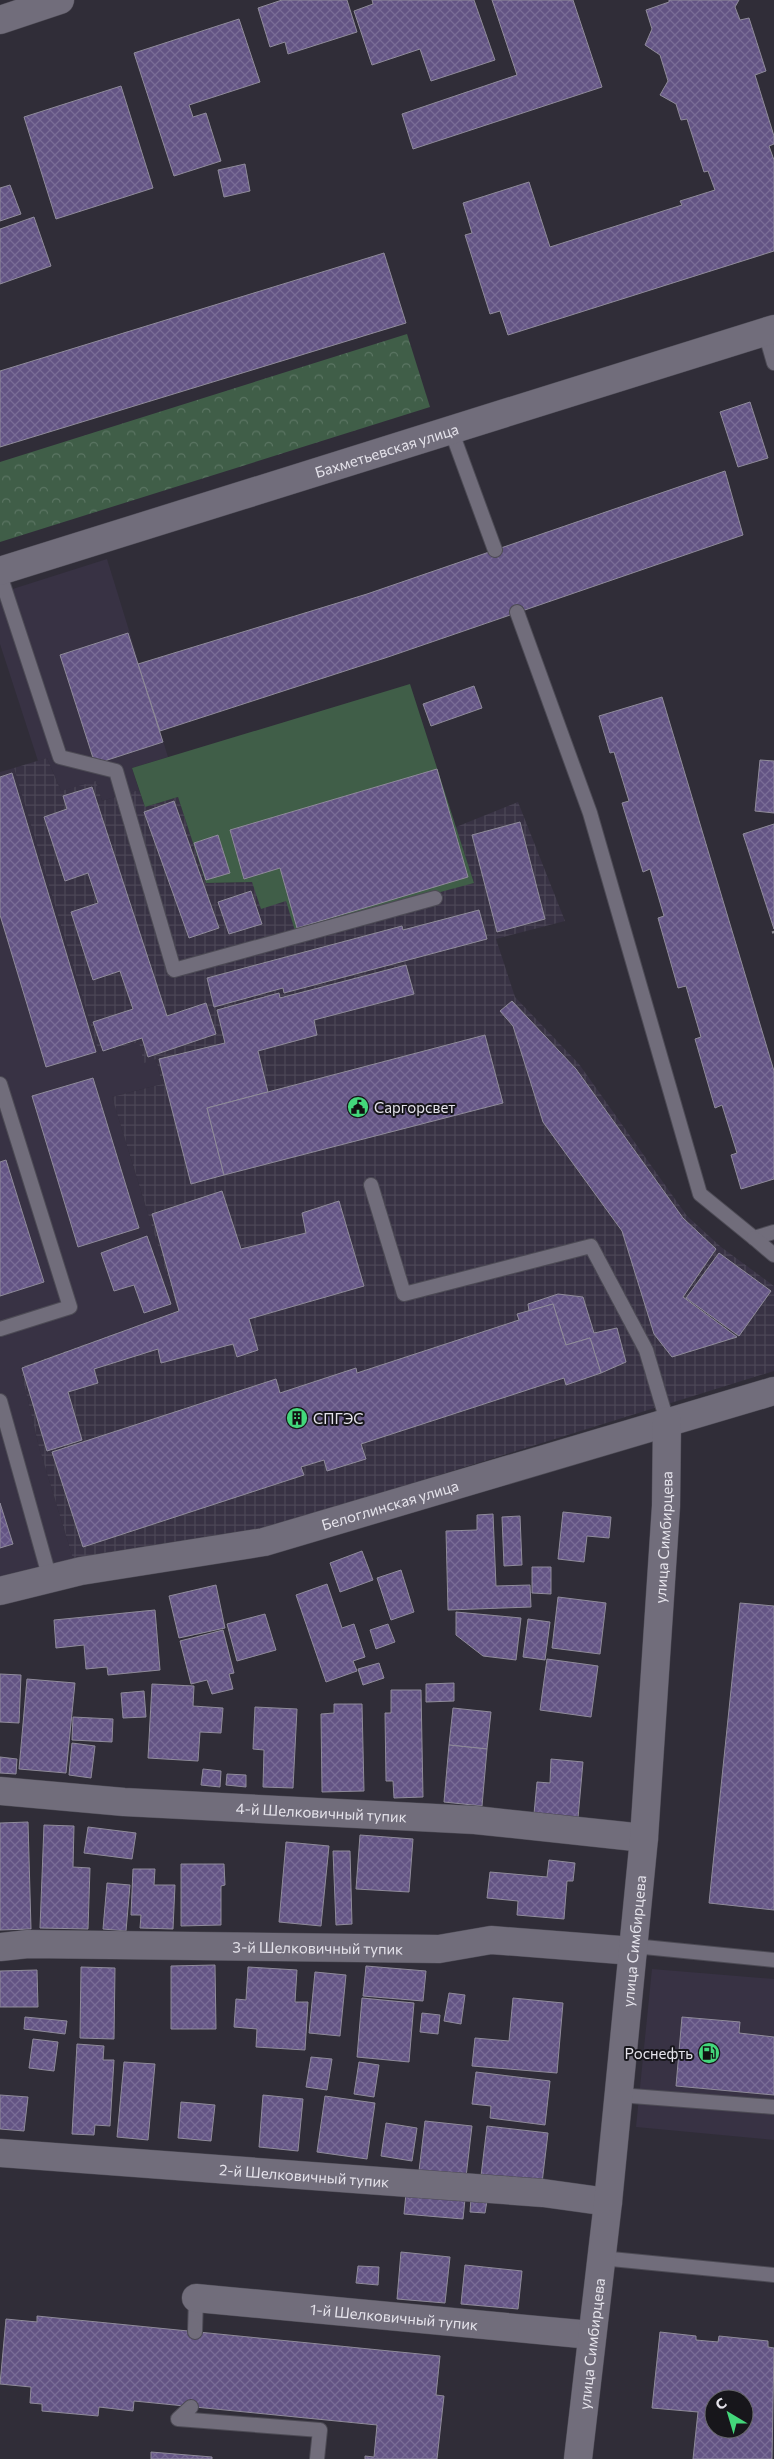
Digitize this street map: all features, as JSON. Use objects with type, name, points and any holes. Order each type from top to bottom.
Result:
[{"type":"street","points":[[0,20],[60,0]]},
{"type":"street","name":"Бахметьевская улица","points":[[0,573],[769,331]]},
{"type":"street","name":"Белоглинская улица","points":[[0,1591],[81,1572],[264,1542],[667,1421],[774,1391]]},
{"type":"street","name":"улица Симбирцева","points":[[578,2459],[608,2202],[644,1838],[666,1506],[667,1421]]},
{"type":"street","name":"4-й Шелковичный тупик","points":[[0,1791],[124,1802],[475,1820],[644,1838]]},
{"type":"street","name":"3-й Шелковичный тупик","points":[[0,1947],[28,1944],[439,1949],[491,1940],[634,1948]]},
{"type":"street","name":"2-й Шелковичный тупик","points":[[0,2153],[544,2193],[608,2202]]},
{"type":"street","name":"1-й Шелковичный тупик","points":[[196,2298],[591,2335]]},
{"type":"lane","points":[[769,331],[774,363]]},
{"type":"lane","points":[[451,430],[495,550]]},
{"type":"lane","points":[[0,573],[60,757],[116,771],[174,970],[435,898]]},
{"type":"lane","points":[[517,612],[590,813],[700,1194],[774,1255]]},
{"type":"lane","points":[[0,1084],[5,1117],[70,1307],[0,1329]]},
{"type":"lane","points":[[371,1185],[404,1294],[591,1246],[646,1350],[667,1421]]},
{"type":"lane","points":[[754,1238],[774,1232]]},
{"type":"lane","points":[[0,1401],[50,1579]]},
{"type":"lane","points":[[634,1948],[774,1960]]},
{"type":"lane","points":[[619,2094],[774,2107]]},
{"type":"lane","points":[[601,2258],[774,2275]]},
{"type":"lane","points":[[195,2332],[196,2298]]},
{"type":"lane","points":[[191,2407],[178,2419],[320,2430],[318,2459]]},
{"type":"shaded area","points":[[107,559],[168,757],[132,768],[139,790],[102,801],[96,782],[61,791],[47,758],[38,761],[0,644],[0,593]]},
{"type":"shaded area","points":[[47,758],[61,791],[96,781],[102,801],[139,790],[145,807],[178,797],[206,883],[252,882],[286,901],[474,883],[456,827],[518,802],[565,921],[496,939],[515,997],[579,1064],[687,1216],[721,1247],[774,1286],[774,1371],[262,1530],[75,1565],[39,1447],[20,1367],[178,1311],[112,1097],[162,1084],[156,1059],[144,1063],[139,1042],[99,1053],[14,768]]},
{"type":"shaded area","points":[[14,768],[99,1053],[139,1042],[156,1059],[162,1084],[112,1097],[178,1311],[20,1367],[39,1447],[75,1565],[0,1580],[0,772]]},
{"type":"shaded area","name":"Роснефть","points":[[652,1969],[774,1979],[774,2140],[636,2127]]},
{"type":"green space","points":[[407,334],[430,407],[0,542],[0,462]]},
{"type":"green space","points":[[410,684],[474,883],[295,931],[286,901],[261,909],[252,882],[206,883],[178,797],[145,807],[132,768]]},
{"type":"building","points":[[282,0],[347,0],[357,32],[288,54],[285,42],[270,47],[258,8]]},
{"type":"building","points":[[372,0],[474,0],[495,60],[431,81],[420,49],[372,65],[354,11],[373,4]]},
{"type":"building","points":[[492,0],[573,0],[602,87],[413,149],[402,114],[517,75]]},
{"type":"building","points":[[669,0],[739,0],[735,7],[740,20],[749,18],[766,71],[755,75],[774,136],[774,144],[769,146],[774,160],[774,251],[508,335],[500,311],[490,314],[465,235],[472,233],[463,203],[529,182],[550,247],[682,205],[680,201],[715,190],[708,171],[704,172],[687,119],[681,120],[676,104],[660,95],[668,81],[660,55],[645,45],[652,29],[646,10],[669,2]]},
{"type":"building","points":[[239,19],[260,82],[189,105],[193,117],[206,113],[221,161],[174,176],[134,53]]},
{"type":"building","points":[[121,86],[153,188],[56,219],[24,117]]},
{"type":"building","points":[[245,164],[250,191],[224,197],[218,170]]},
{"type":"building","points":[[10,185],[21,214],[0,221],[0,188]]},
{"type":"building","points":[[34,217],[51,266],[0,284],[0,229]]},
{"type":"building","points":[[384,253],[406,323],[0,447],[0,371]]},
{"type":"building","points":[[750,402],[768,458],[738,467],[720,412]]},
{"type":"building","points":[[725,471],[743,535],[388,657],[160,731],[138,664],[367,594]]},
{"type":"building","points":[[128,633],[163,742],[95,764],[60,655]]},
{"type":"building","points":[[474,686],[482,708],[431,726],[423,704]]},
{"type":"building","points":[[662,697],[774,1071],[774,1179],[741,1189],[731,1155],[737,1153],[722,1105],[715,1108],[695,1039],[701,1037],[686,986],[678,988],[658,918],[664,916],[650,869],[643,872],[622,803],[629,801],[614,752],[610,753],[599,716]]},
{"type":"building","points":[[760,760],[774,761],[774,813],[755,811]]},
{"type":"building","points":[[437,769],[468,877],[297,928],[280,868],[244,879],[230,830]]},
{"type":"building","points":[[12,773],[96,1052],[46,1067],[0,915],[0,777]]},
{"type":"building","points":[[92,787],[167,1016],[206,1003],[216,1034],[148,1057],[142,1038],[103,1051],[93,1022],[133,1009],[120,971],[93,980],[71,912],[98,903],[88,873],[65,881],[44,817],[67,809],[63,796]]},
{"type":"building","points":[[174,801],[219,928],[189,938],[144,812]]},
{"type":"building","points":[[520,822],[545,919],[497,932],[472,835]]},
{"type":"building","points":[[774,824],[774,929],[743,834]]},
{"type":"building","points":[[218,835],[230,873],[206,880],[194,843]]},
{"type":"building","points":[[251,891],[262,924],[229,934],[218,902]]},
{"type":"building","points":[[479,910],[487,939],[284,993],[283,988],[214,1007],[207,978],[402,926],[403,930]]},
{"type":"building","points":[[406,965],[414,994],[314,1020],[317,1035],[258,1051],[268,1092],[207,1108],[224,1175],[191,1184],[159,1059],[225,1043],[217,1010],[279,993],[280,998]]},
{"type":"building","points":[[512,1001],[576,1069],[683,1218],[716,1249],[683,1297],[737,1337],[672,1357],[654,1334],[622,1231],[543,1122],[513,1026],[500,1011]]},
{"type":"building","points":[[485,1035],[503,1103],[224,1175],[207,1108]]},
{"type":"building","points":[[93,1078],[139,1228],[78,1247],[32,1096]]},
{"type":"building","points":[[6,1160],[44,1282],[0,1296],[0,1162]]},
{"type":"building","points":[[222,1191],[241,1249],[306,1233],[302,1213],[339,1201],[364,1286],[249,1319],[258,1350],[237,1357],[233,1344],[161,1363],[158,1349],[94,1369],[98,1383],[68,1392],[82,1440],[47,1451],[22,1368],[179,1311],[152,1214]]},
{"type":"building","points":[[147,1236],[171,1304],[144,1313],[134,1285],[114,1291],[101,1253]]},
{"type":"building","points":[[719,1253],[771,1291],[739,1336],[686,1298]]},
{"type":"building","points":[[558,1294],[583,1297],[594,1333],[617,1328],[626,1362],[601,1373],[590,1338],[566,1345],[553,1304],[529,1311],[528,1304]]},
{"type":"building","name":"СПГЭС","points":[[553,1304],[566,1345],[590,1338],[601,1373],[566,1385],[564,1378],[361,1444],[366,1459],[327,1471],[324,1460],[301,1467],[304,1475],[83,1547],[52,1452],[276,1379],[280,1393],[356,1368],[357,1373],[519,1320],[517,1314]]},
{"type":"building","points":[[0,1503],[13,1544],[0,1548]]},
{"type":"building","points":[[563,1512],[611,1517],[609,1538],[587,1536],[584,1562],[558,1559]]},
{"type":"building","points":[[493,1514],[496,1586],[530,1585],[531,1607],[448,1610],[446,1531],[477,1530],[477,1515]]},
{"type":"building","points":[[520,1516],[522,1565],[504,1566],[502,1517]]},
{"type":"building","points":[[362,1551],[373,1580],[340,1592],[330,1563]]},
{"type":"building","points":[[532,1567],[551,1567],[551,1594],[532,1593]]},
{"type":"building","points":[[401,1570],[414,1612],[391,1620],[377,1578]]},
{"type":"building","points":[[327,1584],[342,1628],[354,1624],[365,1657],[353,1661],[357,1671],[326,1682],[296,1595]]},
{"type":"building","points":[[216,1585],[225,1628],[179,1638],[169,1596]]},
{"type":"building","points":[[558,1597],[606,1603],[600,1654],[552,1648]]},
{"type":"building","points":[[740,1603],[774,1606],[774,1910],[709,1903]]},
{"type":"building","points":[[155,1610],[160,1670],[108,1675],[107,1667],[86,1669],[84,1645],[56,1648],[54,1620]]},
{"type":"building","points":[[456,1612],[521,1618],[516,1660],[483,1656],[456,1635]]},
{"type":"building","points":[[265,1614],[276,1650],[237,1661],[227,1624]]},
{"type":"building","points":[[528,1619],[550,1622],[545,1660],[523,1657]]},
{"type":"building","points":[[388,1624],[395,1642],[376,1649],[370,1630]]},
{"type":"building","points":[[223,1630],[234,1673],[229,1674],[233,1689],[212,1694],[207,1680],[191,1684],[180,1641]]},
{"type":"building","points":[[547,1659],[598,1666],[591,1717],[540,1710]]},
{"type":"building","points":[[379,1663],[384,1678],[363,1685],[358,1669]]},
{"type":"building","points":[[0,1674],[21,1675],[19,1723],[0,1722]]},
{"type":"building","points":[[27,1679],[75,1683],[66,1773],[19,1769]]},
{"type":"building","points":[[454,1683],[454,1701],[426,1702],[426,1684]]},
{"type":"building","points":[[152,1684],[194,1686],[193,1706],[223,1708],[221,1733],[200,1732],[198,1761],[148,1758]]},
{"type":"building","points":[[391,1690],[421,1690],[423,1797],[394,1798],[393,1781],[386,1781],[385,1713],[391,1713]]},
{"type":"building","points":[[144,1691],[146,1717],[123,1718],[121,1693]]},
{"type":"building","points":[[334,1704],[362,1704],[364,1791],[322,1792],[321,1714],[334,1713]]},
{"type":"building","points":[[255,1707],[297,1709],[293,1788],[263,1787],[264,1750],[253,1749]]},
{"type":"building","points":[[453,1708],[491,1712],[487,1749],[449,1745]]},
{"type":"building","points":[[73,1717],[113,1719],[112,1742],[72,1740]]},
{"type":"building","points":[[72,1743],[95,1746],[91,1778],[69,1775]]},
{"type":"building","points":[[449,1745],[487,1749],[482,1806],[444,1802]]},
{"type":"building","points":[[0,1757],[17,1759],[16,1774],[0,1773]]},
{"type":"building","points":[[551,1759],[583,1762],[578,1818],[534,1814],[537,1782],[550,1783]]},
{"type":"building","points":[[203,1769],[221,1771],[220,1787],[201,1785]]},
{"type":"building","points":[[227,1774],[246,1775],[246,1787],[226,1785]]},
{"type":"building","points":[[28,1822],[31,1929],[0,1930],[0,1823]]},
{"type":"building","points":[[44,1825],[74,1826],[73,1867],[90,1868],[88,1929],[40,1928]]},
{"type":"building","points":[[88,1827],[136,1833],[132,1859],[84,1853]]},
{"type":"building","points":[[360,1835],[413,1839],[409,1892],[356,1889]]},
{"type":"building","points":[[286,1842],[329,1846],[321,1926],[279,1922]]},
{"type":"building","points":[[333,1851],[350,1851],[352,1924],[336,1925]]},
{"type":"building","points":[[549,1860],[575,1863],[573,1881],[567,1881],[564,1919],[517,1915],[518,1901],[487,1898],[490,1872],[547,1877]]},
{"type":"building","points":[[181,1864],[224,1864],[225,1885],[221,1886],[221,1925],[181,1926]]},
{"type":"building","points":[[133,1869],[155,1869],[154,1885],[175,1885],[173,1929],[140,1928],[141,1915],[131,1915]]},
{"type":"building","points":[[107,1883],[130,1885],[126,1931],[103,1929]]},
{"type":"building","points":[[215,1965],[216,2029],[171,2029],[171,1966]]},
{"type":"building","points":[[366,1966],[426,1971],[423,2001],[363,1996]]},
{"type":"building","points":[[81,1967],[115,1968],[114,2039],[80,2038]]},
{"type":"building","points":[[248,1967],[297,1970],[295,2002],[308,2002],[305,2050],[256,2047],[257,2029],[234,2027],[236,1999],[246,2000]]},
{"type":"building","points":[[37,1970],[38,2007],[0,2007],[0,1971]]},
{"type":"building","points":[[315,1972],[346,1975],[340,2036],[309,2033]]},
{"type":"building","points":[[449,1993],[465,1995],[461,2024],[444,2021]]},
{"type":"building","points":[[362,1998],[414,2003],[409,2062],[357,2057]]},
{"type":"building","points":[[513,1998],[563,2003],[557,2073],[472,2066],[475,2038],[509,2041]]},
{"type":"building","points":[[422,2013],[440,2015],[438,2034],[420,2032]]},
{"type":"building","points":[[25,2017],[67,2021],[65,2034],[24,2029]]},
{"type":"building","points":[[682,2017],[740,2022],[739,2033],[774,2037],[774,2095],[676,2086]]},
{"type":"building","points":[[33,2039],[58,2042],[54,2071],[29,2068]]},
{"type":"building","points":[[77,2044],[104,2046],[103,2060],[114,2060],[110,2126],[95,2125],[94,2135],[72,2134]]},
{"type":"building","points":[[311,2057],[332,2059],[327,2090],[306,2087]]},
{"type":"building","points":[[124,2062],[155,2064],[148,2140],[117,2137]]},
{"type":"building","points":[[359,2062],[379,2065],[374,2097],[354,2094]]},
{"type":"building","points":[[476,2072],[550,2081],[545,2125],[490,2118],[491,2106],[472,2104]]},
{"type":"building","points":[[0,2095],[28,2097],[24,2131],[0,2129]]},
{"type":"building","points":[[263,2095],[303,2099],[298,2151],[259,2147]]},
{"type":"building","points":[[325,2096],[375,2103],[367,2159],[317,2152]]},
{"type":"building","points":[[181,2102],[215,2105],[211,2141],[178,2138]]},
{"type":"building","points":[[425,2121],[472,2126],[466,2177],[419,2171]]},
{"type":"building","points":[[386,2123],[417,2128],[412,2161],[381,2156]]},
{"type":"building","points":[[487,2126],[548,2133],[542,2183],[481,2176]]},
{"type":"building","points":[[406,2193],[465,2199],[463,2219],[404,2214]]},
{"type":"building","points":[[471,2199],[487,2201],[485,2213],[470,2212]]},
{"type":"building","points":[[401,2252],[450,2257],[445,2303],[397,2299]]},
{"type":"building","points":[[465,2265],[522,2271],[518,2309],[461,2304]]},
{"type":"building","points":[[358,2266],[379,2267],[378,2285],[356,2283]]},
{"type":"building","points":[[37,2316],[440,2356],[436,2395],[444,2396],[437,2459],[365,2459],[365,2456],[374,2457],[377,2425],[134,2401],[133,2411],[99,2407],[98,2416],[42,2411],[42,2404],[30,2403],[31,2387],[0,2384],[6,2319],[37,2322]]},
{"type":"building","points":[[660,2332],[696,2336],[696,2340],[718,2342],[719,2336],[768,2341],[768,2347],[774,2348],[772,2459],[693,2459],[698,2412],[652,2408]]},
{"type":"building","points":[[151,2452],[212,2457],[212,2459],[151,2459]]},
{"type":"place","name":"Саргорсвет","points":[[358,1107]]},
{"type":"place","name":"СПГЭС","points":[[297,1418]]},
{"type":"place","name":"Роснефть","points":[[709,2053]]}]
